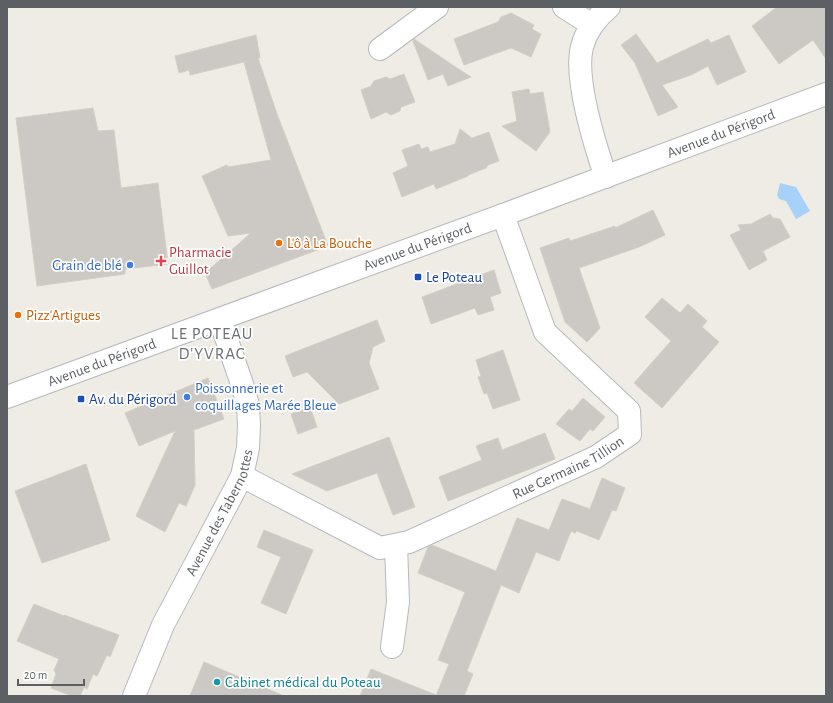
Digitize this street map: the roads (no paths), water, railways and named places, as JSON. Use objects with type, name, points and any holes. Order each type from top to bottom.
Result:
[{"type":"street","points":[[380,49],[437,7]]},
{"type":"street","points":[[564,7],[592,25]]},
{"type":"street","points":[[606,177],[597,151],[584,98],[580,73],[581,48],[585,38],[599,15],[609,7]]},
{"type":"street","name":"Avenue du Périgord","points":[[8,393],[220,320],[826,94]]},
{"type":"street","name":"Rue Germaine Tillion","points":[[242,476],[380,548],[409,542],[596,456],[630,434],[629,411],[545,332],[504,215]]},
{"type":"street","name":"Avenue des Tabernottes","points":[[134,696],[163,625],[242,476],[248,448],[248,405],[220,320]]},
{"type":"street","points":[[392,647],[398,602],[396,545]]},
{"type":"water","points":[[780,183],[796,187],[810,211],[796,219],[786,201],[779,199],[777,195]]},
{"type":"place","name":"L'ô à La Bouche","points":[[279,243]]},
{"type":"place","name":"Pharmacie Guillot","points":[[161,261]]},
{"type":"place","name":"Grain de blé","points":[[130,265]]},
{"type":"place","name":"Le Poteau","points":[[418,277]]},
{"type":"place","name":"Pizz'Artigues","points":[[18,315]]},
{"type":"place","name":"Poissonnerie et coquillages Marée Bleue","points":[[187,397]]},
{"type":"place","name":"Av. du Périgord","points":[[81,399]]},
{"type":"place","name":"Cabinet médical du Poteau","points":[[217,682]]},
{"type":"district","name":"LE POTEAU D'YVRAC","points":[[212,343]]}]
